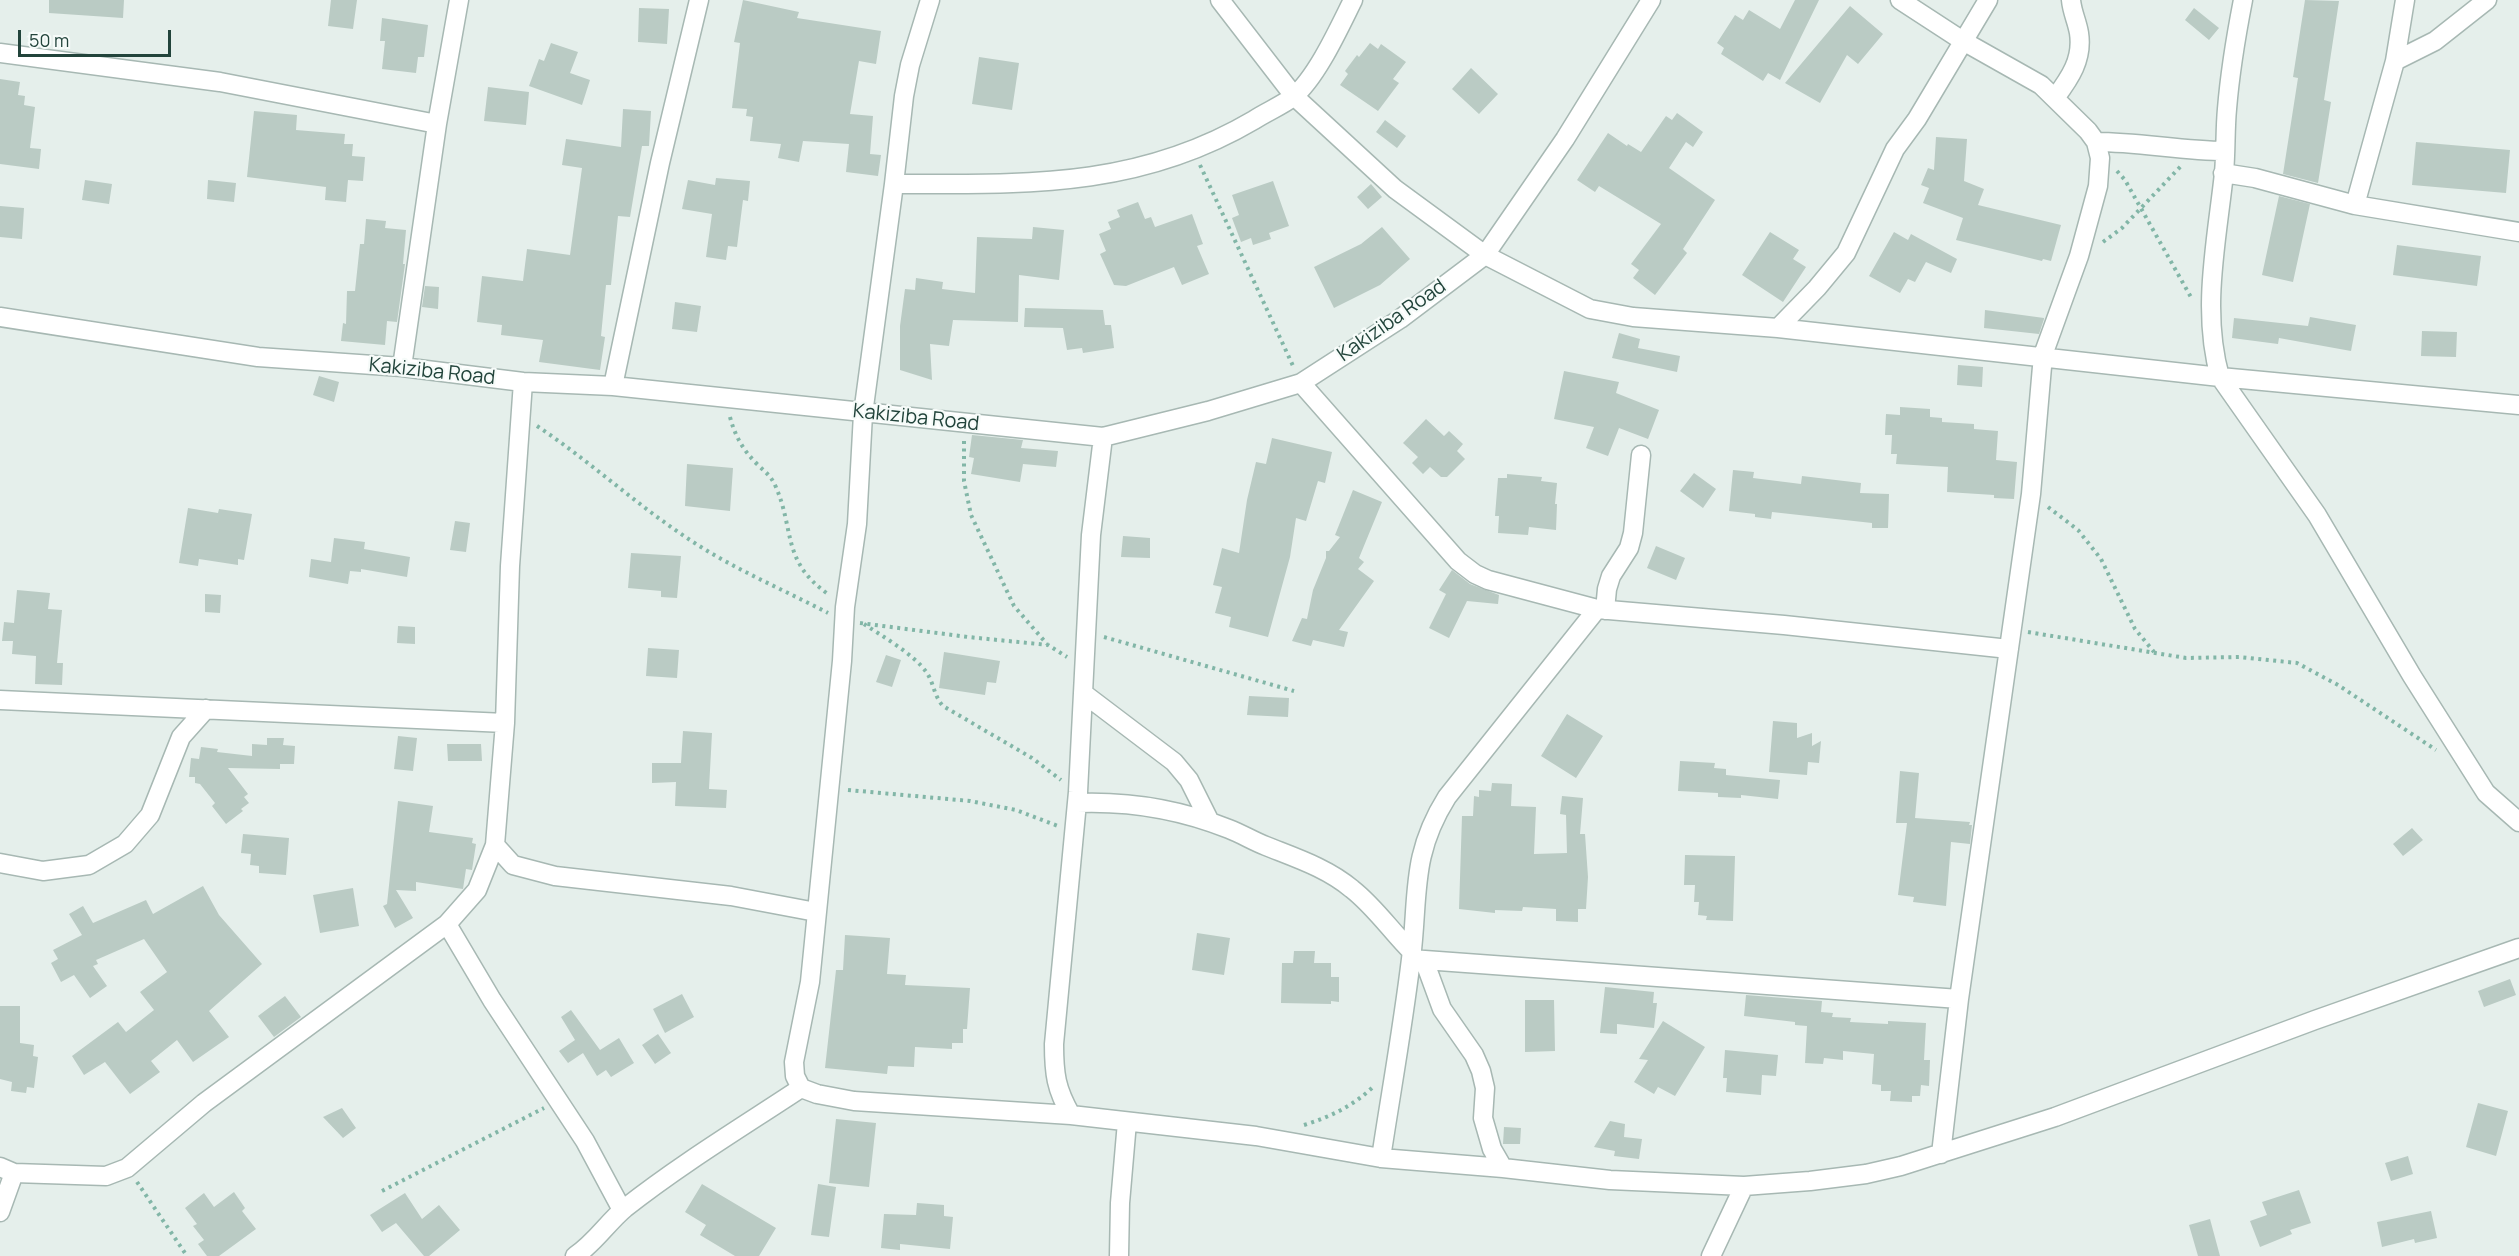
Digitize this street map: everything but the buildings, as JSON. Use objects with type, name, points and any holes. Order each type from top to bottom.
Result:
[{"type":"street","points":[[402,367],[437,124],[459,0]]},
{"type":"street","points":[[613,386],[660,163],[699,0]]},
{"type":"street","points":[[930,0],[910,65],[904,96],[863,414],[850,617],[829,788],[810,982],[794,1062],[795,1076],[801,1088],[817,1094],[854,1101],[1071,1115],[1256,1136],[1381,1158],[1610,1180],[1744,1186],[1866,1174],[1941,1154],[2055,1117],[2519,948]]},
{"type":"street","points":[[1220,0],[1294,96],[1395,189],[1485,255],[1590,309],[1633,317],[1779,327],[2220,377],[2519,405]]},
{"type":"street","points":[[894,184],[1032,182],[1100,176],[1160,163],[1193,151],[1226,136],[1294,96],[1324,58],[1353,0]]},
{"type":"street","name":"Kakiziba Road","points":[[0,317],[258,357],[402,367],[523,382],[613,386],[863,414],[1103,437],[1208,411],[1301,383],[1400,319],[1485,255],[1565,139],[1651,0]]},
{"type":"street","points":[[1900,0],[1963,41],[2041,85],[2055,98],[2098,150],[2098,186],[2079,256],[2043,356],[2031,494],[1959,999],[1941,1154]]},
{"type":"street","points":[[1779,327],[1817,288],[1846,253],[1895,149],[1917,119],[1988,0]]},
{"type":"street","points":[[2055,98],[2075,69],[2080,52],[2079,32],[2071,0]]},
{"type":"street","points":[[2243,0],[2227,110],[2210,308],[2213,351],[2220,377],[2317,514],[2412,676],[2486,793],[2519,822]]},
{"type":"street","points":[[2355,205],[2395,61],[2405,0]]},
{"type":"street","points":[[2395,61],[2435,41],[2487,0]]},
{"type":"street","points":[[0,53],[220,82],[437,124]]},
{"type":"street","points":[[2098,150],[2126,142],[2200,151],[2225,151]]},
{"type":"street","points":[[2223,173],[2254,178],[2355,205],[2519,232]]},
{"type":"street","points":[[0,1212],[7,1170],[106,1176],[127,1168],[204,1103],[447,924],[477,890],[495,845],[505,723],[510,566],[523,382]]},
{"type":"street","points":[[1301,383],[1466,568],[1488,580],[1601,610],[1784,625],[2009,649]]},
{"type":"street","points":[[1071,1115],[1059,1095],[1054,1077],[1054,1044],[1078,798],[1091,535],[1103,437]]},
{"type":"street","points":[[1381,1158],[1395,1066],[1416,957],[1418,869],[1423,845],[1432,822],[1447,797],[1601,610],[1611,576],[1629,548],[1633,533],[1641,455]]},
{"type":"street","points":[[1083,693],[1174,762],[1189,780],[1210,822]]},
{"type":"street","points":[[0,700],[505,723]]},
{"type":"street","points":[[0,863],[43,871],[89,865],[125,844],[150,815],[181,737],[207,709]]},
{"type":"street","points":[[1078,798],[1148,805],[1210,822],[1331,874],[1378,913],[1416,957],[1442,1009],[1474,1055],[1482,1071],[1485,1088],[1485,1124],[1492,1149],[1503,1168]]},
{"type":"street","points":[[495,845],[513,864],[555,876],[731,896],[816,912]]},
{"type":"street","points":[[447,924],[492,1000],[585,1141],[622,1210]]},
{"type":"street","points":[[1416,957],[1959,999]]},
{"type":"street","points":[[575,1256],[593,1251],[622,1210],[801,1088]]},
{"type":"street","points":[[1119,1256],[1120,1203],[1127,1122]]},
{"type":"street","points":[[1711,1256],[1744,1186]]},
{"type":"path","points":[[2098,150],[2125,180],[2191,299],[2211,326]]},
{"type":"path","points":[[1193,151],[1301,383]]},
{"type":"path","points":[[2079,256],[2098,246],[2122,228],[2181,166],[2200,151]]},
{"type":"path","points":[[731,398],[730,416],[737,440],[775,484],[797,562],[806,575],[850,617],[968,637],[1048,645]]},
{"type":"path","points":[[519,414],[570,448],[620,489],[701,547],[850,617],[918,663],[927,673],[938,700],[943,706],[1032,758],[1078,798]]},
{"type":"path","points":[[966,423],[964,481],[971,515],[1014,606],[1048,645],[1083,668]]},
{"type":"path","points":[[2031,494],[2078,530],[2101,559],[2135,628],[2155,652]]},
{"type":"path","points":[[2012,630],[2186,658],[2239,657],[2297,663],[2338,685],[2438,751]]},
{"type":"path","points":[[1086,632],[1294,691]]},
{"type":"path","points":[[829,788],[970,801],[1016,810],[1073,832]]},
{"type":"path","points":[[1299,1126],[1325,1118],[1359,1101],[1395,1066]]},
{"type":"path","points":[[382,1191],[558,1101]]},
{"type":"path","points":[[127,1168],[187,1256]]}]
